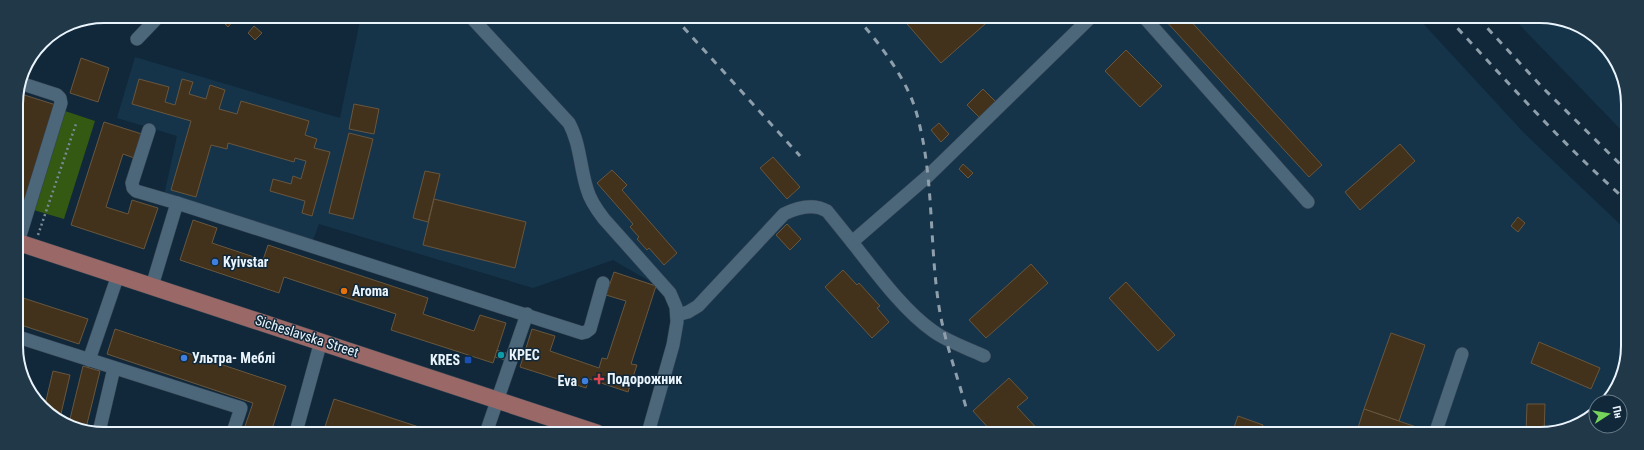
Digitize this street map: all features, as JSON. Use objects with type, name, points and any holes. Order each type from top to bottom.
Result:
[{"type":"main road","name":"Sicheslavska Street","points":[[23,244],[579,427]]},
{"type":"street","points":[[137,39],[152,23]]},
{"type":"street","points":[[476,23],[569,123],[574,132],[587,190],[594,206],[670,293],[677,315],[673,345],[650,427]]},
{"type":"street","points":[[852,242],[928,176],[1085,23]]},
{"type":"street","points":[[1149,23],[1308,202]]},
{"type":"street","points":[[23,223],[61,103],[60,98],[57,95],[26,85]]},
{"type":"street","points":[[149,130],[132,183],[133,188],[136,191],[527,314],[582,333],[590,329],[603,283]]},
{"type":"street","points":[[152,286],[177,203]]},
{"type":"street","points":[[677,315],[688,312],[698,306],[784,214],[794,209],[815,207],[827,211],[884,281],[933,331],[984,356]]},
{"type":"street","points":[[89,360],[118,275]]},
{"type":"street","points":[[488,427],[527,314]]},
{"type":"street","points":[[23,339],[241,408],[235,427]]},
{"type":"street","points":[[297,427],[321,341]]},
{"type":"street","points":[[1437,427],[1462,354]]},
{"type":"street","points":[[101,427],[114,368]]},
{"type":"path","points":[[34,248],[76,124]]},
{"type":"shaded area","points":[[360,23],[1423,23],[1524,133],[1621,225],[1621,351],[1617,372],[1605,394],[1588,394],[1588,411],[1566,423],[1545,427],[650,427],[673,345],[670,293],[613,260],[533,288],[319,224],[310,248],[162,205],[177,136],[117,118],[135,57],[340,118]]},
{"type":"shaded area","points":[[1518,23],[1545,23],[1566,27],[1581,34],[1597,47],[1610,63],[1617,78],[1621,99],[1621,130]]},
{"type":"green space","points":[[62,110],[95,121],[64,219],[30,209]]},
{"type":"building","points":[[224,23],[231,23],[228,27]]},
{"type":"building","points":[[906,23],[986,23],[941,63]]},
{"type":"building","points":[[1168,23],[1192,23],[1322,165],[1309,177]]},
{"type":"building","points":[[254,26],[262,33],[255,40],[248,33]]},
{"type":"building","points":[[1126,50],[1162,86],[1140,107],[1105,71]]},
{"type":"building","points":[[81,58],[109,68],[98,102],[70,93]]},
{"type":"building","points":[[139,79],[169,87],[165,102],[175,105],[182,79],[193,82],[189,94],[206,99],[210,85],[225,90],[219,109],[237,114],[241,101],[309,121],[305,135],[317,139],[314,148],[330,152],[312,216],[302,213],[305,201],[270,191],[273,179],[291,184],[293,176],[301,179],[306,161],[295,158],[294,162],[228,143],[227,149],[211,145],[196,197],[171,190],[191,121],[132,104]]},
{"type":"building","points":[[983,89],[996,102],[980,118],[967,105]]},
{"type":"building","points":[[24,95],[56,105],[23,208]]},
{"type":"building","points":[[354,104],[379,109],[374,134],[349,129]]},
{"type":"building","points":[[104,122],[145,135],[137,159],[123,154],[106,207],[128,214],[132,200],[158,208],[144,249],[71,225]]},
{"type":"building","points":[[939,123],[949,134],[941,142],[931,130]]},
{"type":"building","points":[[349,133],[373,139],[353,219],[329,213]]},
{"type":"building","points":[[1400,144],[1415,161],[1360,210],[1345,192]]},
{"type":"building","points":[[773,157],[800,187],[787,199],[760,168]]},
{"type":"building","points":[[963,164],[973,173],[968,178],[959,169]]},
{"type":"building","points":[[612,170],[627,185],[622,190],[677,253],[664,265],[649,248],[647,250],[637,239],[639,237],[630,227],[633,224],[597,183]]},
{"type":"building","points":[[425,171],[440,174],[428,222],[413,218]]},
{"type":"building","points":[[434,199],[526,222],[515,268],[423,245]]},
{"type":"building","points":[[1518,217],[1525,223],[1518,232],[1511,226]]},
{"type":"building","points":[[193,220],[217,228],[212,243],[263,260],[268,245],[428,298],[423,314],[474,331],[480,315],[506,323],[493,363],[391,330],[396,314],[284,277],[279,293],[180,260]]},
{"type":"building","points":[[787,224],[801,239],[790,250],[776,235]]},
{"type":"building","points":[[1031,264],[1048,283],[986,338],[969,320]]},
{"type":"building","points":[[843,270],[857,285],[859,283],[880,306],[877,308],[889,322],[872,338],[825,287]]},
{"type":"building","points":[[614,272],[656,286],[631,364],[637,365],[628,392],[589,379],[586,388],[520,367],[532,329],[555,336],[550,351],[599,368],[602,358],[607,359],[626,301],[606,295]]},
{"type":"building","points":[[1126,282],[1175,335],[1158,351],[1109,298]]},
{"type":"building","points":[[23,298],[88,319],[79,344],[23,326]]},
{"type":"building","points":[[115,329],[286,386],[273,427],[245,427],[253,403],[107,354]]},
{"type":"building","points":[[1391,333],[1425,345],[1399,421],[1364,409]]},
{"type":"building","points":[[1539,342],[1600,368],[1591,389],[1531,363]]},
{"type":"building","name":"КРЕС","points":[[497,350],[506,353],[504,360],[495,357]]},
{"type":"building","points":[[83,366],[100,371],[87,425],[70,419]]},
{"type":"building","points":[[53,371],[70,375],[61,414],[46,402]]},
{"type":"building","points":[[1009,378],[1028,398],[1017,407],[1035,427],[988,427],[973,411]]},
{"type":"building","points":[[334,399],[419,427],[325,427]]},
{"type":"building","points":[[1527,404],[1545,404],[1544,427],[1526,427]]},
{"type":"building","points":[[1364,409],[1416,427],[1358,427]]},
{"type":"building","points":[[1238,416],[1263,425],[1262,427],[1234,427]]},
{"type":"railway","points":[[679,23],[800,156]]},
{"type":"railway","points":[[861,23],[898,72],[905,84],[915,108],[921,131],[928,179],[935,276],[940,314],[967,411]]},
{"type":"railway","points":[[1453,23],[1579,157],[1621,196]]},
{"type":"railway","points":[[1483,23],[1542,87],[1621,165]]},
{"type":"place","name":"Kyivstar","points":[[215,262]]},
{"type":"place","name":"Aroma","points":[[344,291]]},
{"type":"place","name":"КРЕС","points":[[501,355]]},
{"type":"place","name":"Ультра- Меблі","points":[[184,358]]},
{"type":"place","name":"KRES","points":[[468,360]]},
{"type":"place","name":"Подорожник","points":[[599,379]]},
{"type":"place","name":"Eva","points":[[585,381]]}]
